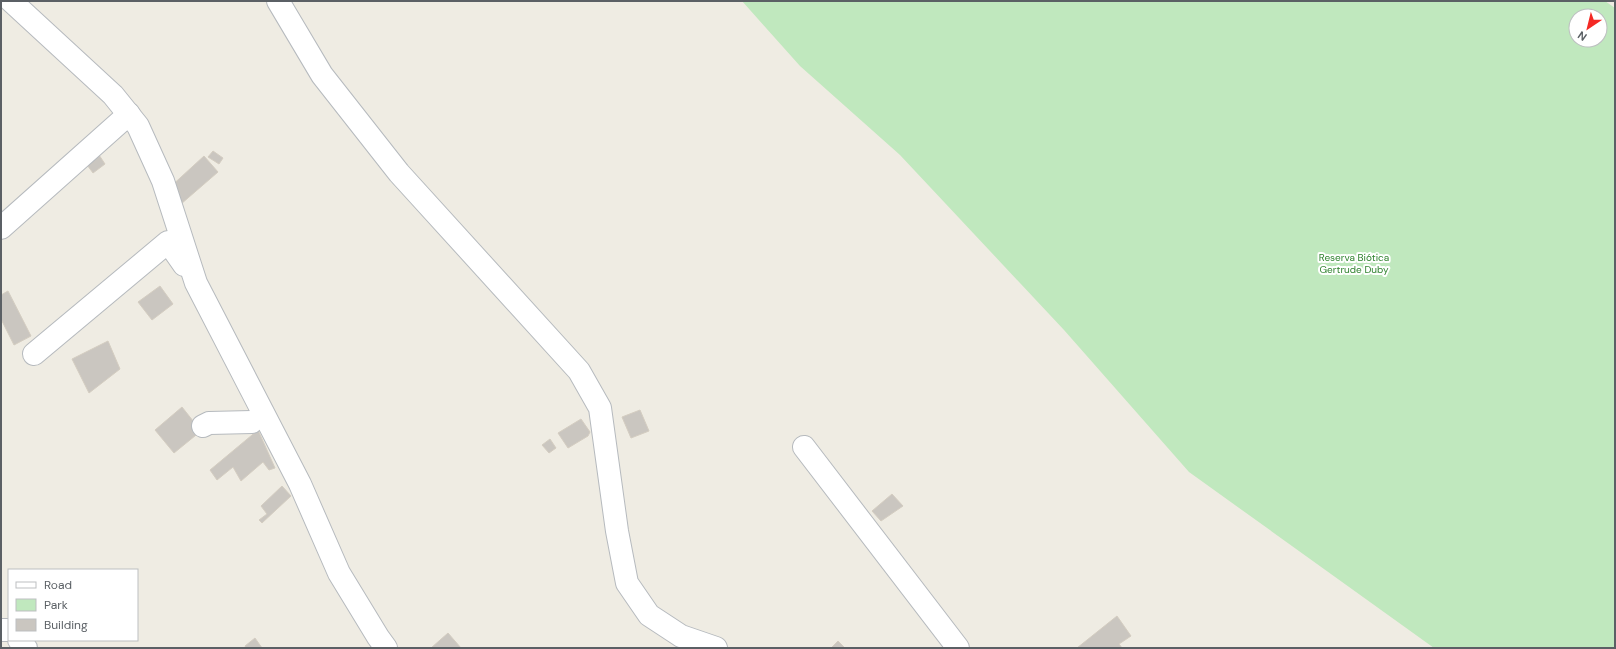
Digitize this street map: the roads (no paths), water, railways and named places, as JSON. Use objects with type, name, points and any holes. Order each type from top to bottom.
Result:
[{"type":"street","points":[[278,1],[322,76],[399,174],[579,371],[600,408],[617,531],[627,583],[649,615],[681,636],[716,648]]},
{"type":"street","points":[[8,6],[113,95],[138,126],[163,181],[196,283]]},
{"type":"street","points":[[1,228],[129,114]]},
{"type":"street","points":[[34,354],[168,242],[196,283],[300,484],[339,573],[386,648]]},
{"type":"street","points":[[203,426],[209,423],[252,422]]},
{"type":"street","points":[[804,447],[958,648]]},
{"type":"park label","name":"Reserva Biótica Gertrude Duby","points":[[1354,262]]}]
